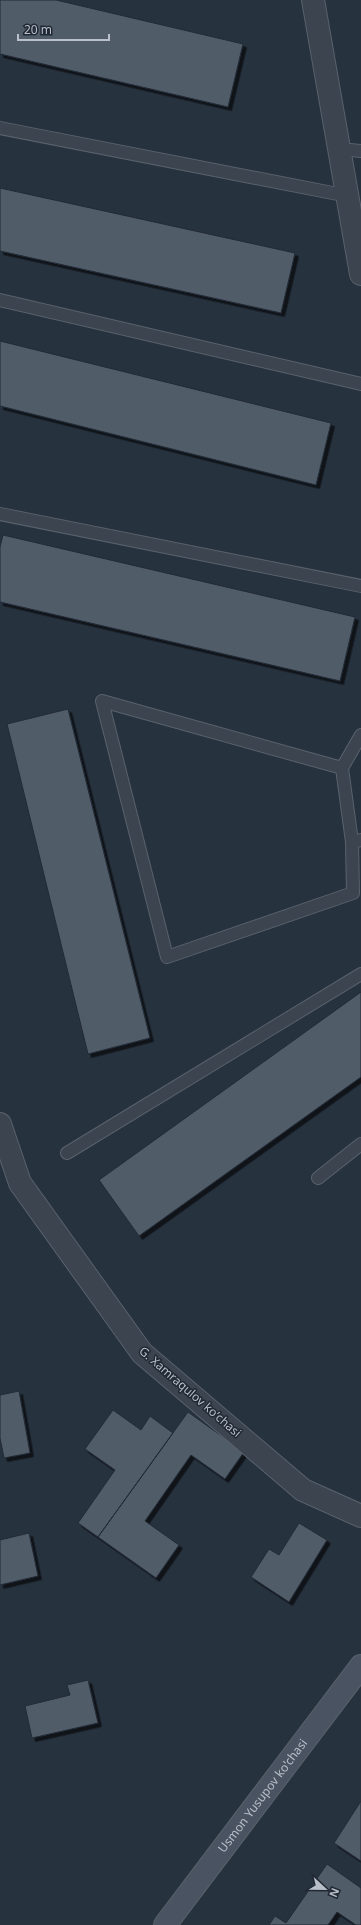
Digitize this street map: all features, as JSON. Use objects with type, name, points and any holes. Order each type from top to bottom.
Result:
[{"type":"main road","name":"Usmon Yusupov ko'chasi","points":[[165,1925],[361,1666]]},
{"type":"street","points":[[313,0],[361,274]]},
{"type":"street","name":"G. Xamraqulov koʻchasi","points":[[0,1124],[20,1183],[142,1353],[303,1490],[361,1516]]},
{"type":"lane","points":[[0,128],[348,196]]},
{"type":"lane","points":[[340,149],[361,151]]},
{"type":"lane","points":[[0,300],[361,384]]},
{"type":"lane","points":[[0,514],[361,586]]},
{"type":"lane","points":[[342,768],[102,701],[167,957],[353,893],[357,841],[342,768],[361,735]]},
{"type":"lane","points":[[67,1153],[361,974]]},
{"type":"lane","points":[[318,1178],[361,1144]]},
{"type":"building","points":[[0,0],[56,0],[243,44],[228,107],[0,54]]},
{"type":"building","points":[[0,188],[295,253],[281,313],[0,251]]},
{"type":"building","points":[[0,341],[331,423],[316,485],[0,406]]},
{"type":"building","points":[[3,535],[355,617],[340,681],[0,602],[0,547]]},
{"type":"building","points":[[68,709],[150,1038],[88,1054],[7,724]]},
{"type":"building","points":[[361,992],[361,1077],[139,1236],[99,1180]]},
{"type":"building","points":[[19,1391],[30,1453],[4,1458],[0,1438],[0,1395]]},
{"type":"building","points":[[113,1410],[141,1430],[150,1416],[173,1433],[98,1537],[78,1523],[115,1470],[85,1449]]},
{"type":"building","points":[[188,1412],[244,1452],[225,1479],[191,1455],[145,1521],[179,1545],[156,1578],[98,1537]]},
{"type":"building","points":[[299,1523],[327,1540],[289,1602],[251,1577],[269,1549],[279,1555]]},
{"type":"building","points":[[29,1533],[38,1576],[0,1585],[0,1540]]},
{"type":"building","points":[[88,1680],[98,1723],[32,1738],[25,1706],[70,1695],[67,1685]]},
{"type":"building","points":[[361,1801],[361,1861],[334,1843]]},
{"type":"building","points":[[327,1864],[361,1888],[361,1925],[356,1925],[337,1912],[328,1925],[269,1925],[275,1916],[286,1923]]}]
